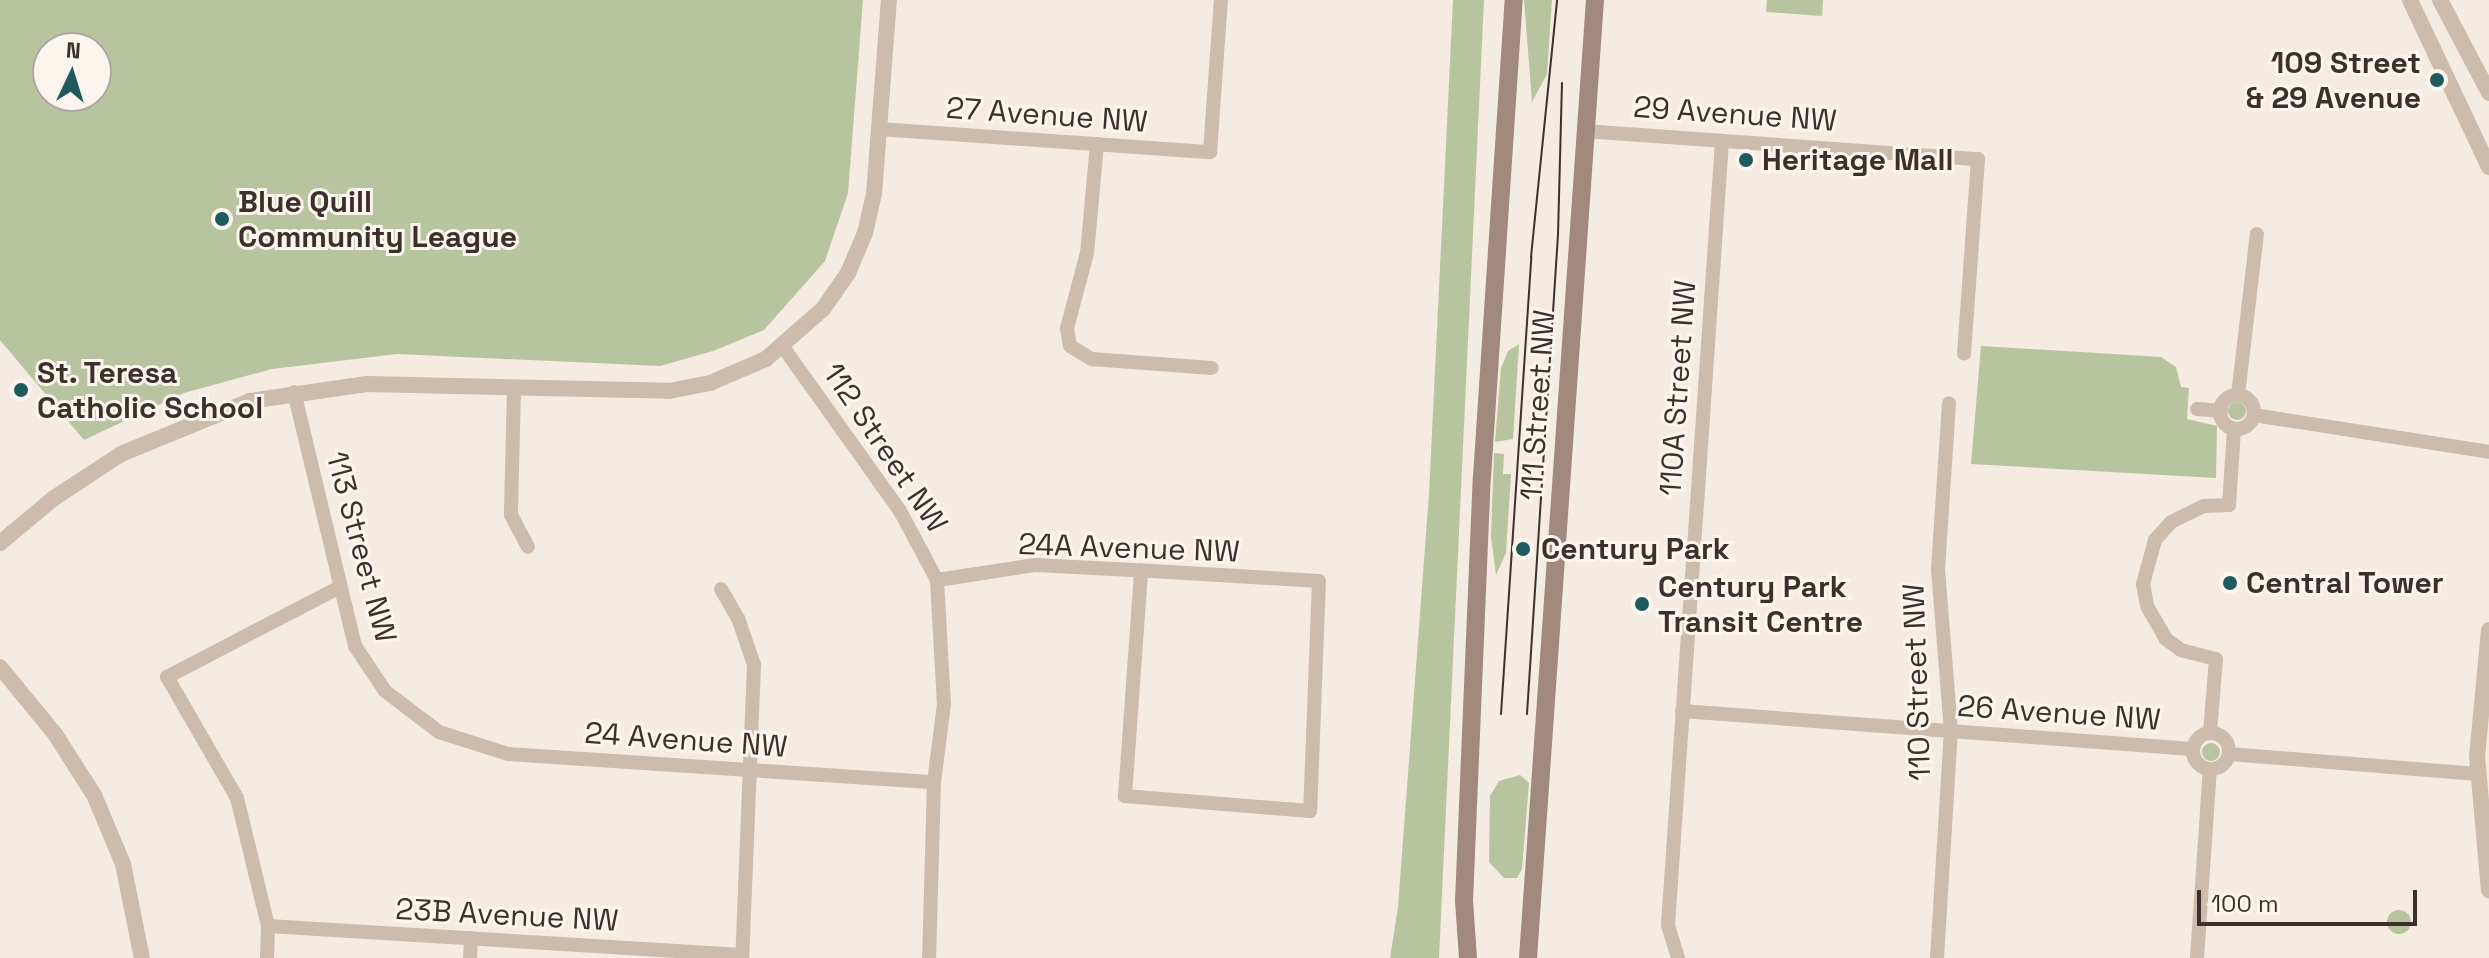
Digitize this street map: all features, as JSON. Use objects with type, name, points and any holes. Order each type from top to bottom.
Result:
[{"type":"main road","name":"111 Street NW","points":[[1468,958],[1464,901],[1482,477],[1514,0]]},
{"type":"main road","name":"111 Street NW","points":[[1528,958],[1595,0]]},
{"type":"street","name":"112 Street NW","points":[[889,0],[874,194],[857,255],[823,309],[783,347],[900,511],[937,580],[944,704],[934,782],[929,958]]},
{"type":"street","name":"27 Avenue NW","points":[[879,129],[1210,152],[1221,0]]},
{"type":"street","points":[[2440,0],[2489,93]]},
{"type":"street","points":[[2414,1],[2489,167]]},
{"type":"street","name":"29 Avenue NW","points":[[1584,131],[1978,159],[1964,353]]},
{"type":"street","name":"110A Street NW","points":[[1678,958],[1668,925],[1722,141]]},
{"type":"street","points":[[1097,144],[1087,253],[1067,328],[1070,346],[1092,359],[1212,368]]},
{"type":"street","points":[[2238,395],[2245,367],[2257,234]]},
{"type":"street","points":[[0,543],[54,498],[121,454],[229,407],[294,392],[367,384],[669,391],[728,377],[783,347]]},
{"type":"street","points":[[514,388],[511,515],[528,547]]},
{"type":"street","name":"113 Street NW","points":[[294,392],[355,646],[385,691],[439,732]]},
{"type":"street","points":[[2238,395],[2249,399],[2254,415],[2244,427],[2234,429],[2225,423],[2221,411],[2227,398],[2238,395]]},
{"type":"street","name":"110 Street NW","points":[[1937,958],[1951,731],[1938,569],[1949,403]]},
{"type":"street","points":[[2197,409],[2221,411]]},
{"type":"street","points":[[2254,415],[2489,452]]},
{"type":"street","points":[[2210,732],[2216,659],[2181,650],[2166,639],[2147,606],[2143,584],[2155,540],[2171,522],[2204,506],[2229,505],[2234,429]]},
{"type":"street","name":"24A Avenue NW","points":[[937,580],[1035,565],[1319,581],[1310,811],[1125,796],[1141,571]]},
{"type":"street","points":[[267,958],[268,926],[237,798],[167,677],[340,587]]},
{"type":"street","points":[[721,589],[738,618],[754,665],[754,770],[742,956]]},
{"type":"street","points":[[2489,630],[2477,774],[2489,890]]},
{"type":"street","points":[[0,667],[55,734],[94,795],[123,864],[142,958]]},
{"type":"street","name":"26 Avenue NW","points":[[1682,711],[2192,749]]},
{"type":"street","name":"24 Avenue NW","points":[[439,732],[508,754],[934,782]]},
{"type":"street","points":[[2210,732],[2225,739],[2229,754],[2220,766],[2210,769],[2199,765],[2192,749],[2200,735],[2210,732]]},
{"type":"street","points":[[2229,754],[2477,774]]},
{"type":"street","points":[[2197,958],[2210,769]]},
{"type":"street","name":"23B Avenue NW","points":[[268,926],[742,956]]},
{"type":"street","points":[[470,958],[471,938]]},
{"type":"green space","points":[[0,0],[863,0],[848,193],[825,261],[764,330],[713,351],[660,366],[397,354],[272,369],[184,393],[84,440],[0,340]]},
{"type":"green space","points":[[1453,0],[1484,0],[1439,958],[1390,958],[1398,907],[1429,494]]},
{"type":"green space","points":[[1524,0],[1552,0],[1547,74],[1532,102]]},
{"type":"green space","points":[[1767,0],[1823,0],[1822,16],[1766,12]]},
{"type":"green space","points":[[1519,344],[1513,439],[1495,442],[1501,368],[1508,351]]},
{"type":"green space","points":[[1981,346],[2161,357],[2176,367],[2181,387],[2189,388],[2187,419],[2217,426],[2216,478],[1971,464]]},
{"type":"green space","points":[[2237,402],[2246,411],[2237,420],[2228,411]]},
{"type":"green space","points":[[1494,453],[1504,454],[1503,474],[1511,474],[1506,553],[1496,575],[1491,536]]},
{"type":"green space","points":[[2211,743],[2220,752],[2211,761],[2202,752]]},
{"type":"green space","points":[[1520,775],[1529,783],[1522,869],[1517,878],[1504,878],[1489,862],[1490,796],[1499,781]]},
{"type":"green space","points":[[2399,910],[2408,913],[2411,922],[2408,931],[2399,934],[2390,931],[2387,922],[2390,913]]},
{"type":"tram line","points":[[1501,714],[1531,257],[1557,0]]},
{"type":"tram line","points":[[1527,714],[1558,235],[1562,83]]},
{"type":"place","name":"109 Street & 29 Avenue","points":[[2437,80]]},
{"type":"place","name":"Heritage Mall","points":[[1746,160]]},
{"type":"place","name":"Blue Quill Community League","points":[[222,219]]},
{"type":"place","name":"St. Teresa Catholic School","points":[[21,390]]},
{"type":"place","name":"Century Park","points":[[1523,549]]},
{"type":"place","name":"Central Tower","points":[[2230,583]]},
{"type":"place","name":"Century Park Transit Centre","points":[[1642,604]]}]
